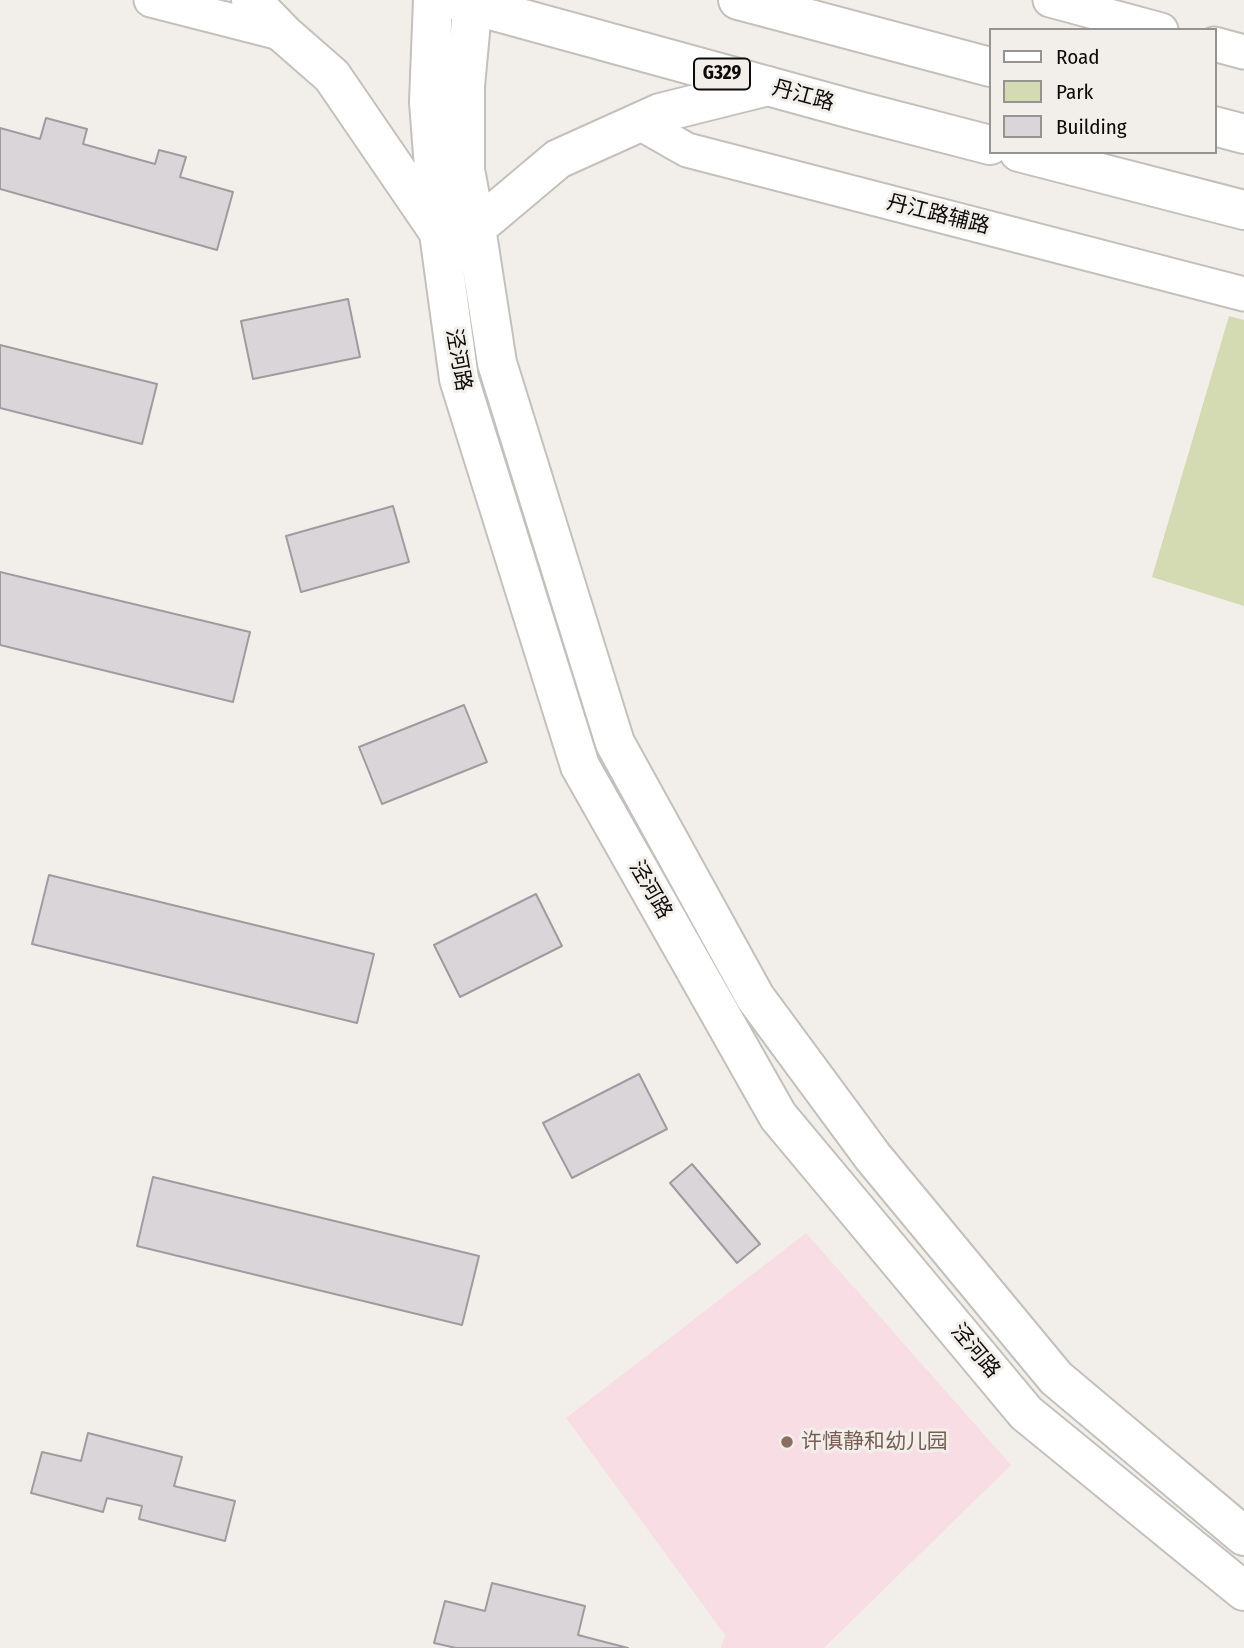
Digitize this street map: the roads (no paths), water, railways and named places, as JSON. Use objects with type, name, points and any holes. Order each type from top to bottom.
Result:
[{"type":"main road","points":[[251,0],[284,34],[332,76],[439,233]]},
{"type":"main road","name":"泾河路","points":[[433,0],[429,102],[439,233],[459,379],[580,766],[778,1116],[1026,1413],[1244,1591]]},
{"type":"main road","points":[[738,0],[787,8],[988,66]]},
{"type":"main road","name":"泾河路","points":[[466,2],[465,170],[496,363],[615,743],[755,997],[873,1157],[1056,1378],[1244,1536]]},
{"type":"main road","name":"丹江路","points":[[466,2],[988,144]]},
{"type":"main road","points":[[476,228],[558,159],[660,113],[768,86]]},
{"type":"main road","points":[[1216,127],[1244,134]]},
{"type":"main road","points":[[1027,154],[1244,210]]},
{"type":"street","points":[[151,0],[284,34]]},
{"type":"street","points":[[1050,0],[1154,28]]},
{"type":"street","points":[[1216,45],[1244,52]]},
{"type":"street","name":"丹江路辅路","points":[[638,122],[687,150],[1244,294]]},
{"type":"place","name":"许慎静和幼儿园","points":[[787,1442]]}]
